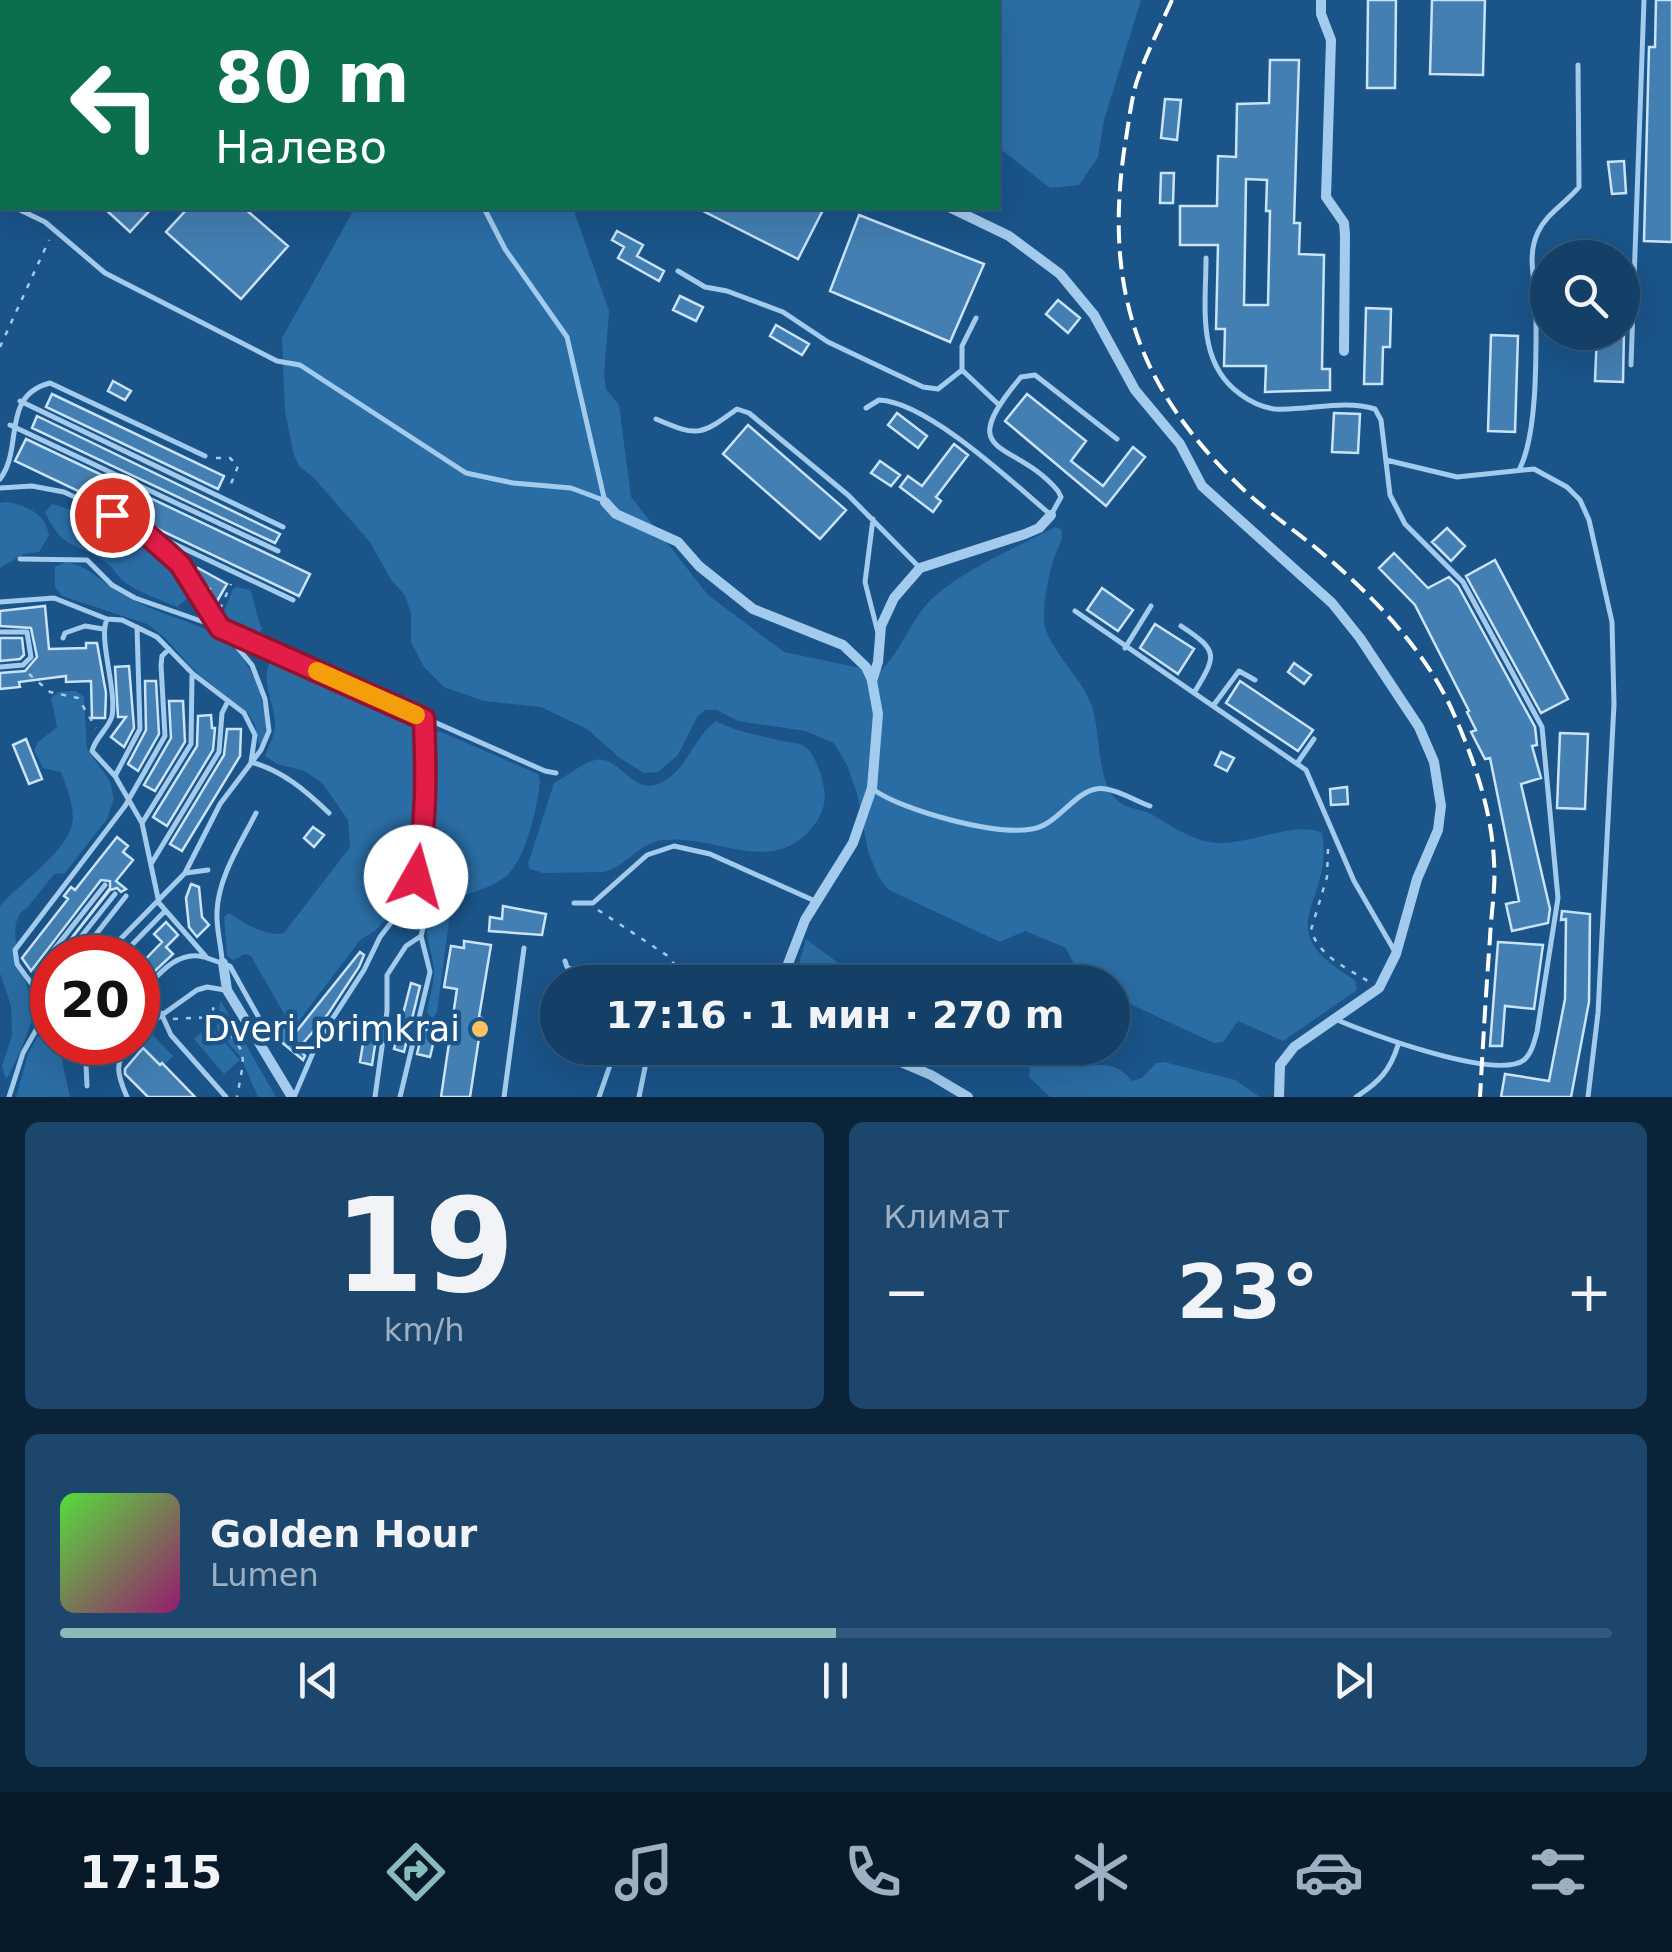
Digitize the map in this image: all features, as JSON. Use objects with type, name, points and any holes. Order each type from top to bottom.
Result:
[{"type":"street","points":[[1321,0],[1321,14],[1330,40],[1326,197],[1344,223],[1345,235],[1344,351]]},
{"type":"street","points":[[954,210],[1009,236],[1060,274],[1094,315],[1135,390],[1180,444],[1202,486],[1332,603],[1360,638],[1420,727],[1434,762],[1441,806],[1438,830],[1416,879],[1396,954],[1379,988],[1294,1047],[1280,1065],[1279,1097]]},
{"type":"street","points":[[606,502],[616,514],[678,542],[715,580],[753,610],[843,644],[866,667],[872,681],[878,714],[872,788],[853,843],[816,901],[794,946],[790,965]]},
{"type":"street","points":[[872,681],[878,662],[878,636],[894,598],[920,568],[1026,534],[1039,528],[1051,515]]},
{"type":"street","points":[[223,964],[221,989],[293,1097]]},
{"type":"street","points":[[906,1065],[968,1097]]},
{"type":"lane","points":[[1631,365],[1644,0]]},
{"type":"lane","points":[[1520,468],[1530,442],[1536,306],[1531,258],[1534,241],[1546,218],[1580,187],[1578,65]]},
{"type":"lane","points":[[20,210],[54,229],[105,272],[277,361],[300,365],[466,473],[513,483],[572,488],[606,502]]},
{"type":"lane","points":[[485,210],[506,249],[568,337],[606,502]]},
{"type":"lane","points":[[1206,258],[1206,340],[1212,361],[1231,388],[1271,409],[1357,405],[1375,410],[1381,420],[1390,495],[1406,524],[1463,582],[1542,728],[1558,898],[1532,1050],[1522,1061],[1508,1066],[1490,1064],[1398,1044],[1334,1020]]},
{"type":"lane","points":[[678,271],[705,287],[783,312],[828,342],[923,387],[938,389],[962,370]]},
{"type":"lane","points":[[976,318],[962,346],[962,370],[998,404]]},
{"type":"lane","points":[[866,408],[880,400],[898,403],[952,434],[1051,515],[1061,497],[1058,491],[998,447],[988,434],[998,404],[1021,377],[1034,375],[1117,439]]},
{"type":"lane","points":[[0,479],[10,455],[10,425],[20,401],[39,385],[50,382],[205,456]]},
{"type":"lane","points":[[20,401],[283,527]]},
{"type":"lane","points":[[656,419],[699,434],[737,409],[749,413],[873,519],[920,568]]},
{"type":"lane","points":[[10,425],[278,551]]},
{"type":"lane","points":[[1386,460],[1458,477],[1520,468],[1549,476],[1580,500],[1589,520],[1612,622],[1614,704],[1598,1013],[1588,1097]]},
{"type":"lane","points":[[0,488],[32,486],[64,492],[293,600]]},
{"type":"lane","points":[[873,519],[865,582],[878,636]]},
{"type":"lane","points":[[126,935],[185,873],[220,804],[267,739],[265,698],[252,665],[220,628],[180,564],[144,532]]},
{"type":"lane","points":[[20,559],[87,560],[112,586],[135,598],[220,628],[545,771],[556,772]]},
{"type":"lane","points":[[0,602],[54,598],[107,619],[122,620],[157,637],[192,674],[244,714],[255,734],[251,762]]},
{"type":"lane","points":[[1124,648],[1151,606]]},
{"type":"lane","points":[[1075,611],[1124,648],[1298,762],[1313,781],[1354,881],[1396,954]]},
{"type":"lane","points":[[107,619],[103,629],[109,656],[112,718],[92,750],[115,776],[142,823],[159,903],[207,958]]},
{"type":"lane","points":[[63,638],[65,633],[85,626],[103,629]]},
{"type":"lane","points":[[1180,626],[1207,643],[1212,655],[1212,665],[1194,693]]},
{"type":"lane","points":[[115,776],[140,729],[137,627]]},
{"type":"lane","points":[[0,632],[27,632],[31,657],[22,665],[0,668]]},
{"type":"lane","points":[[30,984],[16,964],[14,950],[129,799],[165,736],[161,665],[162,656],[170,649]]},
{"type":"lane","points":[[1213,706],[1238,671],[1255,680]]},
{"type":"lane","points":[[142,823],[191,744],[192,674]]},
{"type":"lane","points":[[149,867],[219,752],[222,713],[228,701]]},
{"type":"lane","points":[[293,1097],[318,1041],[364,970],[380,937],[412,901],[421,855],[426,780],[424,719]]},
{"type":"lane","points":[[1298,762],[1314,739]]},
{"type":"lane","points":[[251,762],[269,767],[296,783],[329,812]]},
{"type":"lane","points":[[872,788],[938,819],[1032,830],[1050,822],[1091,790],[1105,789],[1150,806]]},
{"type":"lane","points":[[223,964],[216,914],[219,895],[256,813]]},
{"type":"lane","points":[[574,904],[588,904],[647,855],[674,846],[710,854],[816,901]]},
{"type":"lane","points":[[185,873],[208,870]]},
{"type":"lane","points":[[66,935],[105,885]]},
{"type":"lane","points":[[82,935],[114,894]]},
{"type":"lane","points":[[95,935],[126,896]]},
{"type":"lane","points":[[400,1097],[430,972],[421,936],[428,908],[412,901]]},
{"type":"lane","points":[[142,935],[165,911]]},
{"type":"lane","points":[[374,1096],[387,1011],[387,975],[406,946],[421,936]]},
{"type":"lane","points":[[504,1097],[524,948]]},
{"type":"lane","points":[[160,976],[189,954],[223,964],[234,970],[268,1034]]},
{"type":"lane","points":[[565,961],[566,965]]},
{"type":"lane","points":[[221,989],[197,990],[162,1012],[171,1035],[226,1097]]},
{"type":"lane","points":[[9,1097],[30,1041]]},
{"type":"lane","points":[[1356,1097],[1382,1078],[1392,1064],[1398,1044]]},
{"type":"lane","points":[[86,1065],[87,1086]]},
{"type":"lane","points":[[116,1065],[128,1097]]},
{"type":"lane","points":[[599,1097],[610,1065]]},
{"type":"lane","points":[[639,1097],[646,1065]]},
{"type":"path","points":[[0,348],[54,229]]},
{"type":"path","points":[[205,456],[230,458],[238,466],[225,499]]},
{"type":"path","points":[[215,619],[236,574]]},
{"type":"path","points":[[22,665],[50,692],[78,698],[100,733]]},
{"type":"path","points":[[1329,822],[1328,877],[1311,930],[1332,959],[1379,988]]},
{"type":"path","points":[[588,904],[668,956],[675,965]]},
{"type":"path","points":[[210,1025],[221,989]]},
{"type":"path","points":[[162,1012],[186,1020],[214,1017]]},
{"type":"path","points":[[214,1017],[244,1054],[236,1097]]},
{"type":"shaded area","points":[[1000,0],[1141,0],[1104,120],[1098,157],[1079,185],[1050,188],[1000,149]]},
{"type":"shaded area","points":[[354,210],[574,210],[609,311],[604,376],[606,389],[619,405],[631,497],[708,595],[784,652],[879,672],[926,605],[946,587],[1009,550],[1055,527],[1061,529],[1046,592],[1045,627],[1089,699],[1102,768],[1111,793],[1126,806],[1209,842],[1238,842],[1297,829],[1322,833],[1320,879],[1308,929],[1313,945],[1355,980],[1357,990],[1283,1041],[1238,1021],[1223,1042],[1214,1043],[1130,1004],[1130,965],[1074,965],[1066,948],[1025,931],[1000,942],[889,890],[878,876],[868,851],[857,793],[834,743],[805,731],[738,721],[717,710],[705,710],[697,717],[678,755],[658,772],[644,773],[587,729],[541,707],[484,701],[444,687],[424,667],[411,642],[411,613],[404,594],[369,541],[300,467],[285,412],[282,338]]},
{"type":"shaded area","points":[[0,503],[34,511],[49,535],[39,552],[24,554],[0,568]]},
{"type":"shaded area","points":[[52,504],[111,526],[152,551],[182,581],[188,598],[177,607],[126,583],[107,563],[57,533],[45,512]]},
{"type":"shaded area","points":[[66,562],[83,567],[147,607],[209,631],[241,656],[262,703],[265,731],[259,746],[248,713],[196,672],[147,624],[62,596],[55,587],[55,567]]},
{"type":"shaded area","points":[[237,587],[252,594],[262,628],[258,637],[221,619]]},
{"type":"shaded area","points":[[278,658],[410,719],[416,728],[420,781],[416,855],[407,895],[376,930],[360,940],[296,1025],[291,1026],[251,956],[245,954],[233,960],[227,956],[224,917],[229,913],[263,931],[284,933],[350,847],[348,820],[323,784],[305,771],[277,764],[265,756],[275,725],[268,668],[271,660]]},
{"type":"shaded area","points":[[76,691],[84,697],[87,749],[110,781],[114,799],[107,819],[65,873],[54,874],[19,915],[15,938],[30,997],[30,1025],[6,1079],[2,1066],[12,1035],[11,1006],[0,973],[0,906],[58,849],[73,821],[61,772],[43,768],[34,750],[57,727],[51,698],[58,692]]},
{"type":"shaded area","points":[[716,721],[808,749],[823,783],[824,805],[814,825],[794,843],[759,852],[664,840],[647,845],[604,872],[543,873],[530,869],[528,864],[554,783],[590,762],[604,760],[640,784],[658,784],[676,771]]},
{"type":"shaded area","points":[[439,731],[538,774],[540,780],[530,832],[519,859],[505,877],[459,897],[429,901],[419,892],[426,855],[431,738]]},
{"type":"shaded area","points":[[436,909],[445,912],[449,921],[433,1018],[427,1013],[434,972],[427,931]]},
{"type":"shaded area","points":[[806,939],[841,965],[799,965]]},
{"type":"shaded area","points":[[220,1002],[276,1097],[258,1097],[241,1058],[217,1029]]},
{"type":"shaded area","points":[[210,1025],[240,1060],[224,1074],[194,1039]]},
{"type":"shaded area","points":[[160,1042],[173,1056],[160,1065]]},
{"type":"shaded area","points":[[30,1050],[30,1065],[63,1065],[70,1097],[16,1097]]},
{"type":"shaded area","points":[[1164,1062],[1235,1080],[1260,1097],[1050,1097],[1029,1077],[1030,1065],[1100,1065],[1119,1070],[1132,1081],[1142,1078],[1156,1063]]},
{"type":"building","points":[[1368,0],[1396,0],[1395,88],[1367,88]]},
{"type":"building","points":[[1432,0],[1485,0],[1483,75],[1430,74]]},
{"type":"building","points":[[1656,0],[1672,0],[1672,242],[1644,241],[1649,47],[1655,47]]},
{"type":"building","points":[[1270,60],[1299,60],[1294,223],[1300,223],[1299,254],[1324,255],[1322,369],[1330,369],[1330,390],[1265,392],[1266,366],[1224,366],[1225,329],[1216,329],[1218,245],[1180,245],[1180,206],[1217,206],[1218,156],[1236,157],[1237,104],[1269,103]],"holes":[[[1246,179],[1267,180],[1268,305],[1244,305]]]},
{"type":"building","points":[[1165,99],[1181,100],[1177,140],[1161,138]]},
{"type":"building","points":[[1624,161],[1626,193],[1612,194],[1608,162]]},
{"type":"building","points":[[1161,173],[1174,173],[1173,203],[1160,203]]},
{"type":"building","points":[[106,210],[150,210],[130,232]]},
{"type":"building","points":[[186,210],[246,210],[288,246],[241,299],[166,232]]},
{"type":"building","points":[[701,210],[823,210],[798,259]]},
{"type":"building","points":[[859,215],[984,264],[950,342],[830,291]]},
{"type":"building","points":[[617,231],[643,245],[637,256],[664,271],[659,281],[618,258],[624,247],[612,240]]},
{"type":"building","points":[[680,296],[703,307],[696,321],[673,310]]},
{"type":"building","points":[[1058,300],[1080,318],[1068,333],[1046,314]]},
{"type":"building","points":[[1366,308],[1391,309],[1390,347],[1383,347],[1382,384],[1364,384]]},
{"type":"building","points":[[776,325],[809,344],[802,355],[770,336]]},
{"type":"building","points":[[1491,335],[1518,336],[1515,432],[1488,431]]},
{"type":"building","points":[[1596,350],[1624,350],[1623,382],[1595,381]]},
{"type":"building","points":[[113,381],[131,391],[125,400],[108,391]]},
{"type":"building","points":[[52,394],[224,476],[218,489],[46,407]]},
{"type":"building","points":[[1027,394],[1086,441],[1071,461],[1103,486],[1133,447],[1145,457],[1106,506],[1005,421]]},
{"type":"building","points":[[897,413],[927,436],[918,448],[888,425]]},
{"type":"building","points":[[1334,413],[1360,414],[1358,453],[1332,452]]},
{"type":"building","points":[[37,416],[280,534],[275,543],[32,428]]},
{"type":"building","points":[[748,425],[846,510],[820,539],[723,454]]},
{"type":"building","points":[[26,439],[310,574],[299,596],[15,461]]},
{"type":"building","points":[[954,444],[968,455],[936,497],[941,501],[933,512],[900,487],[908,476],[922,486]]},
{"type":"building","points":[[880,461],[900,475],[891,486],[871,473]]},
{"type":"building","points":[[1447,528],[1465,546],[1451,561],[1432,542]]},
{"type":"building","points":[[1394,553],[1428,588],[1449,577],[1458,586],[1535,727],[1537,745],[1532,746],[1541,778],[1521,784],[1550,909],[1548,923],[1512,931],[1506,904],[1519,901],[1490,758],[1485,759],[1471,732],[1476,730],[1469,711],[1415,605],[1379,568]]},
{"type":"building","points":[[1495,560],[1568,699],[1541,713],[1466,576]]},
{"type":"building","points":[[198,568],[227,584],[216,603],[207,594],[210,589],[199,583],[195,575]]},
{"type":"building","points":[[1102,588],[1133,610],[1118,631],[1087,610]]},
{"type":"building","points":[[45,606],[49,649],[86,648],[86,643],[97,643],[106,693],[105,718],[92,718],[91,681],[66,682],[66,676],[19,682],[20,687],[0,689],[0,673],[25,671],[37,657],[31,628],[0,626],[0,611]]},
{"type":"building","points":[[1155,624],[1194,649],[1178,674],[1140,648]]},
{"type":"building","points":[[0,638],[22,638],[24,655],[0,661]]},
{"type":"building","points":[[1294,663],[1311,675],[1304,684],[1288,672]]},
{"type":"building","points":[[129,666],[134,728],[124,747],[111,737],[126,717],[118,717],[115,667]]},
{"type":"building","points":[[145,681],[156,681],[159,734],[138,771],[128,764],[146,730]]},
{"type":"building","points":[[1240,681],[1313,730],[1298,751],[1226,703]]},
{"type":"building","points":[[169,701],[183,701],[185,742],[155,791],[144,785],[171,738]]},
{"type":"building","points":[[211,715],[215,728],[213,750],[167,826],[153,817],[197,746],[198,716]]},
{"type":"building","points":[[227,729],[241,729],[240,756],[182,851],[170,844],[224,755]]},
{"type":"building","points":[[1560,733],[1588,734],[1585,809],[1557,808]]},
{"type":"building","points":[[26,739],[42,779],[29,784],[13,745]]},
{"type":"building","points":[[1221,752],[1234,758],[1227,771],[1215,765]]},
{"type":"building","points":[[1347,787],[1348,804],[1331,805],[1330,789]]},
{"type":"building","points":[[313,827],[324,835],[314,847],[304,838]]},
{"type":"building","points":[[117,837],[128,846],[123,852],[133,860],[116,881],[126,889],[110,890],[74,935],[110,888],[110,881],[101,880],[59,935],[40,935],[68,899],[64,896],[71,887],[75,890]]},
{"type":"building","points":[[191,884],[199,887],[202,917],[209,925],[197,937],[189,927],[186,898]]},
{"type":"building","points":[[503,906],[546,914],[542,935],[489,931],[490,917],[502,919]]},
{"type":"building","points":[[1562,911],[1590,914],[1589,1002],[1571,1097],[1501,1097],[1505,1074],[1549,1081],[1565,999],[1566,919],[1561,920]]},
{"type":"building","points":[[166,922],[178,935],[166,947],[173,954],[160,966],[162,942],[160,935],[154,934]]},
{"type":"building","points":[[464,941],[491,945],[479,1017],[482,1018],[470,1097],[441,1097],[457,989],[444,987],[451,946],[464,948]]},
{"type":"building","points":[[1498,942],[1543,945],[1534,1009],[1505,1006],[1502,1046],[1490,1046]]},
{"type":"building","points":[[30,948],[30,970],[22,958]]},
{"type":"building","points":[[360,952],[364,955],[359,967],[328,1014],[299,1048],[305,1056],[303,1060],[279,1040],[272,1028],[282,1021],[292,1037]]},
{"type":"building","points":[[411,983],[420,986],[404,1052],[394,1049]]},
{"type":"building","points":[[367,1018],[379,1020],[372,1065],[360,1062]]},
{"type":"building","points":[[423,1029],[436,1032],[430,1057],[417,1054]]},
{"type":"building","points":[[162,1063],[195,1097],[148,1097],[125,1074],[128,1065]]},
{"type":"railway","points":[[1172,0],[1136,84],[1124,151],[1119,202],[1126,295],[1155,377],[1179,416],[1245,491],[1322,553],[1378,605],[1427,666],[1452,710],[1480,784],[1494,862],[1480,1097]]},
{"type":"slow traffic","points":[[317,671],[416,715]]},
{"type":"place","name":"Dveri_primkrai","points":[[480,1029]]},
{"type":"route","points":[[112,515],[144,532],[180,564],[220,628],[424,719],[426,780],[416,877]]}]
